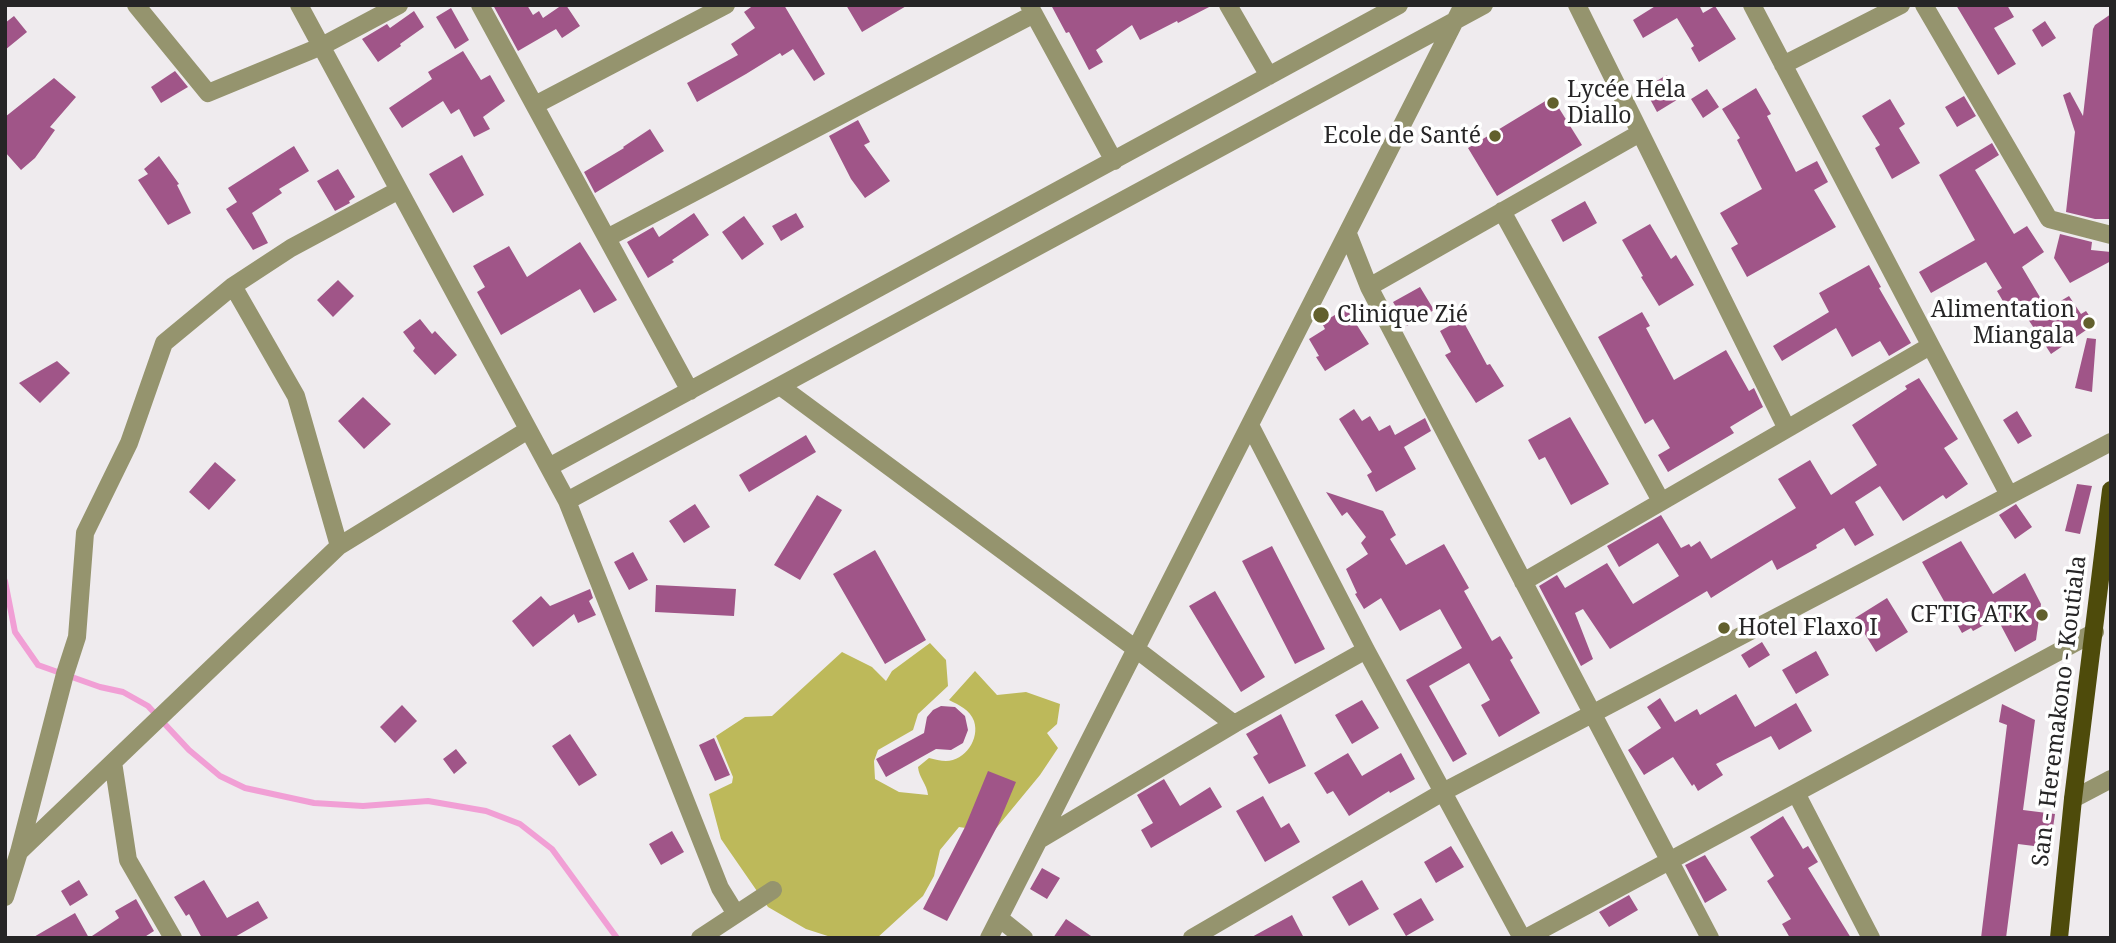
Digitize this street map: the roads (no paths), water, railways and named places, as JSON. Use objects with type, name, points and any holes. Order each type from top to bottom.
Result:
[{"type":"main road","name":"San - Heremakono - Koutiala","points":[[2059,938],[2073,799],[2095,632],[2106,575],[2111,490]]},
{"type":"street","points":[[136,5],[208,93],[322,47],[400,5]]},
{"type":"street","points":[[299,5],[567,501],[720,888],[736,914]]},
{"type":"street","points":[[480,5],[690,391]]},
{"type":"street","points":[[535,105],[726,5]]},
{"type":"street","points":[[1228,5],[1269,76]]},
{"type":"street","points":[[549,467],[1399,5]]},
{"type":"street","points":[[567,501],[1460,13],[1484,5]]},
{"type":"street","points":[[1577,5],[1787,429]]},
{"type":"street","points":[[1752,5],[2009,495]]},
{"type":"street","points":[[1783,65],[1901,5]]},
{"type":"street","points":[[1924,5],[2049,219],[2111,235]]},
{"type":"street","points":[[607,238],[1032,10],[1114,161]]},
{"type":"street","points":[[989,938],[1460,13]]},
{"type":"street","points":[[1369,287],[1640,133]]},
{"type":"street","points":[[5,897],[12,856],[77,637],[85,533],[129,443],[164,343],[233,286],[290,248],[399,190]]},
{"type":"street","points":[[1502,211],[1661,501]]},
{"type":"street","points":[[1348,234],[1369,287],[1710,938]]},
{"type":"street","points":[[233,286],[296,396],[339,546]]},
{"type":"street","points":[[1523,582],[1930,346]]},
{"type":"street","points":[[780,386],[1234,724]]},
{"type":"street","points":[[1250,425],[1366,650],[1524,938],[2095,632]]},
{"type":"street","points":[[12,856],[339,546],[528,430]]},
{"type":"street","points":[[1192,938],[1443,792],[2111,442]]},
{"type":"street","points":[[1039,840],[1234,724],[1366,650]]},
{"type":"street","points":[[113,762],[128,860],[173,938]]},
{"type":"street","points":[[2073,799],[2111,779]]},
{"type":"street","points":[[1796,793],[1871,938]]},
{"type":"street","points":[[700,938],[773,890]]},
{"type":"street","points":[[999,918],[1024,938]]},
{"type":"waterway","points":[[5,581],[15,632],[38,665],[100,687],[123,692],[148,706],[189,750],[220,776],[245,788],[314,803],[363,806],[428,801],[486,811],[520,824],[552,849],[617,938]]},
{"type":"place","name":"Lycée Hela Diallo","points":[[1553,103]]},
{"type":"place","name":"Ecole de Santé","points":[[1495,136]]},
{"type":"place","name":"Clinique Zié","points":[[1321,315]]},
{"type":"place","name":"Alimentation Miangala","points":[[2089,323]]},
{"type":"place","name":"CFTIG ATK","points":[[2042,615]]},
{"type":"place","name":"Hotel Flaxo I","points":[[1724,628]]}]
